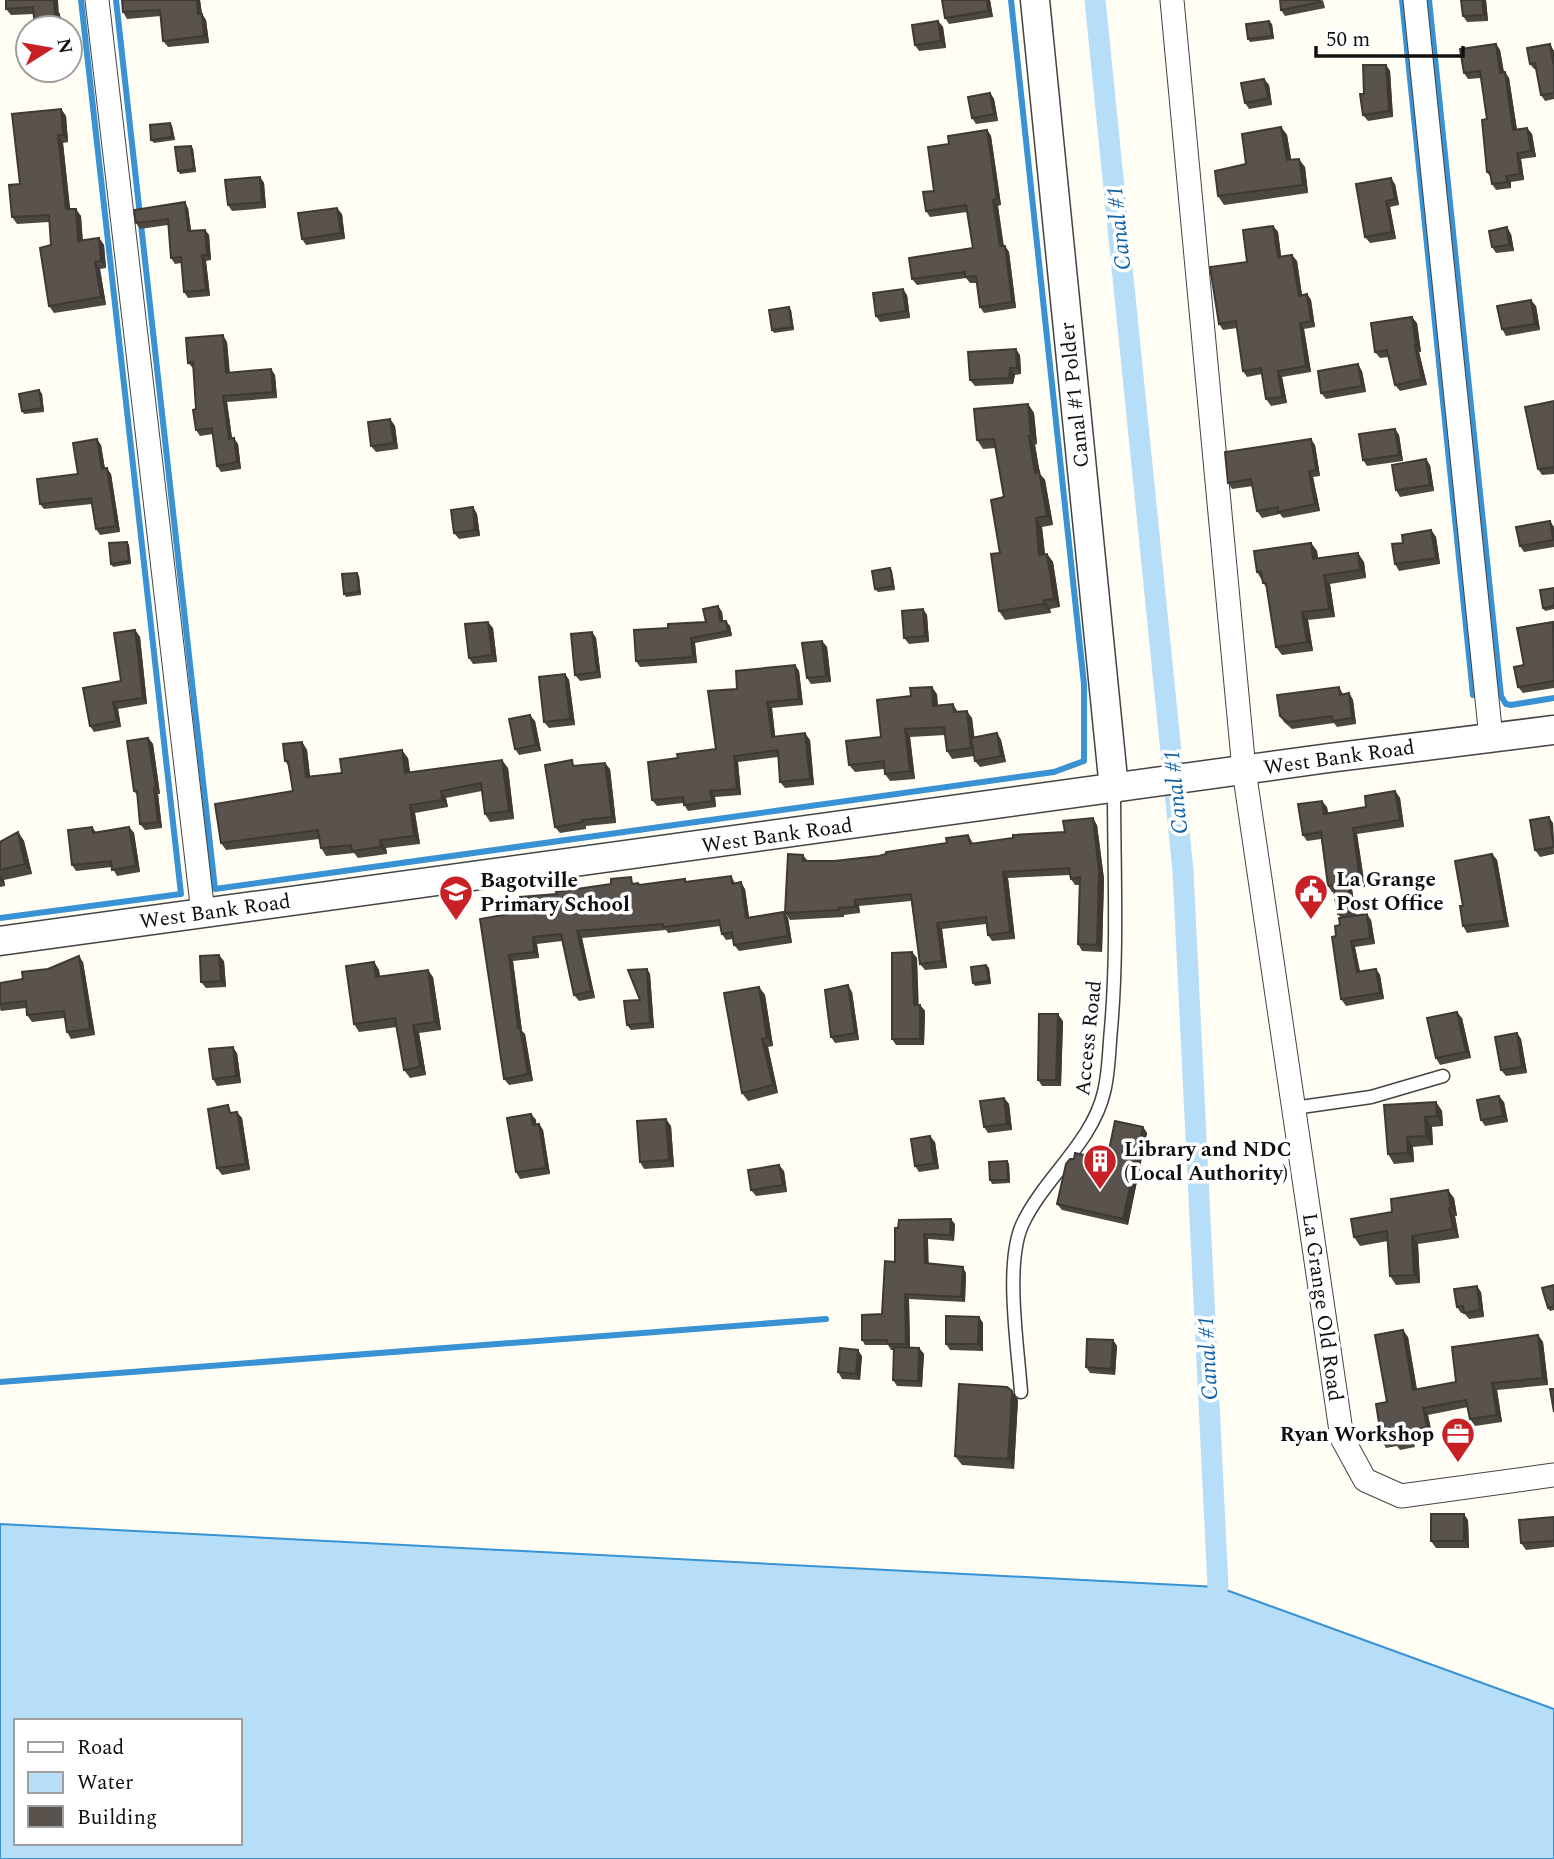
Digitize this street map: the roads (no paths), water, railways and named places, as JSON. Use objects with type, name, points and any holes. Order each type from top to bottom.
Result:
[{"type":"street","points":[[97,0],[203,913]]},
{"type":"street","name":"Canal #1 Polder","points":[[1035,0],[1127,787]]},
{"type":"street","name":"La Grange Old Road","points":[[1172,0],[1234,771],[1294,1108],[1342,1438],[1365,1480],[1401,1496],[1554,1475]]},
{"type":"street","points":[[1415,0],[1492,738]]},
{"type":"street","name":"West Bank Road","points":[[0,941],[1234,771],[1554,730]]},
{"type":"lane","name":"Access Road","points":[[1021,1392],[1013,1271],[1018,1237],[1030,1211],[1091,1125],[1100,1108],[1105,1088],[1127,787]]},
{"type":"lane","points":[[1294,1108],[1371,1097],[1443,1076]]},
{"type":"water","points":[[0,1524],[1218,1587],[1554,1709],[1554,1859],[0,1859]]},
{"type":"waterway","points":[[0,918],[181,894],[81,0]]},
{"type":"waterway","points":[[116,0],[215,889],[1054,772],[1084,761],[1084,684],[1011,0]]},
{"type":"waterway","name":"Canal #1","points":[[1095,0],[1183,871],[1218,1587]]},
{"type":"waterway","points":[[1402,0],[1473,695]]},
{"type":"waterway","points":[[1429,0],[1501,696],[1506,704],[1511,705],[1554,698]]},
{"type":"waterway","points":[[0,1382],[826,1319]]},
{"type":"place","name":"La Grange Post Office","points":[[1311,921]]},
{"type":"place","name":"Bagotville Primary School","points":[[456,922]]},
{"type":"place","name":"Library and NDC (Local Authority)","points":[[1100,1191]]},
{"type":"place","name":"Ryan Workshop","points":[[1458,1464]]}]
